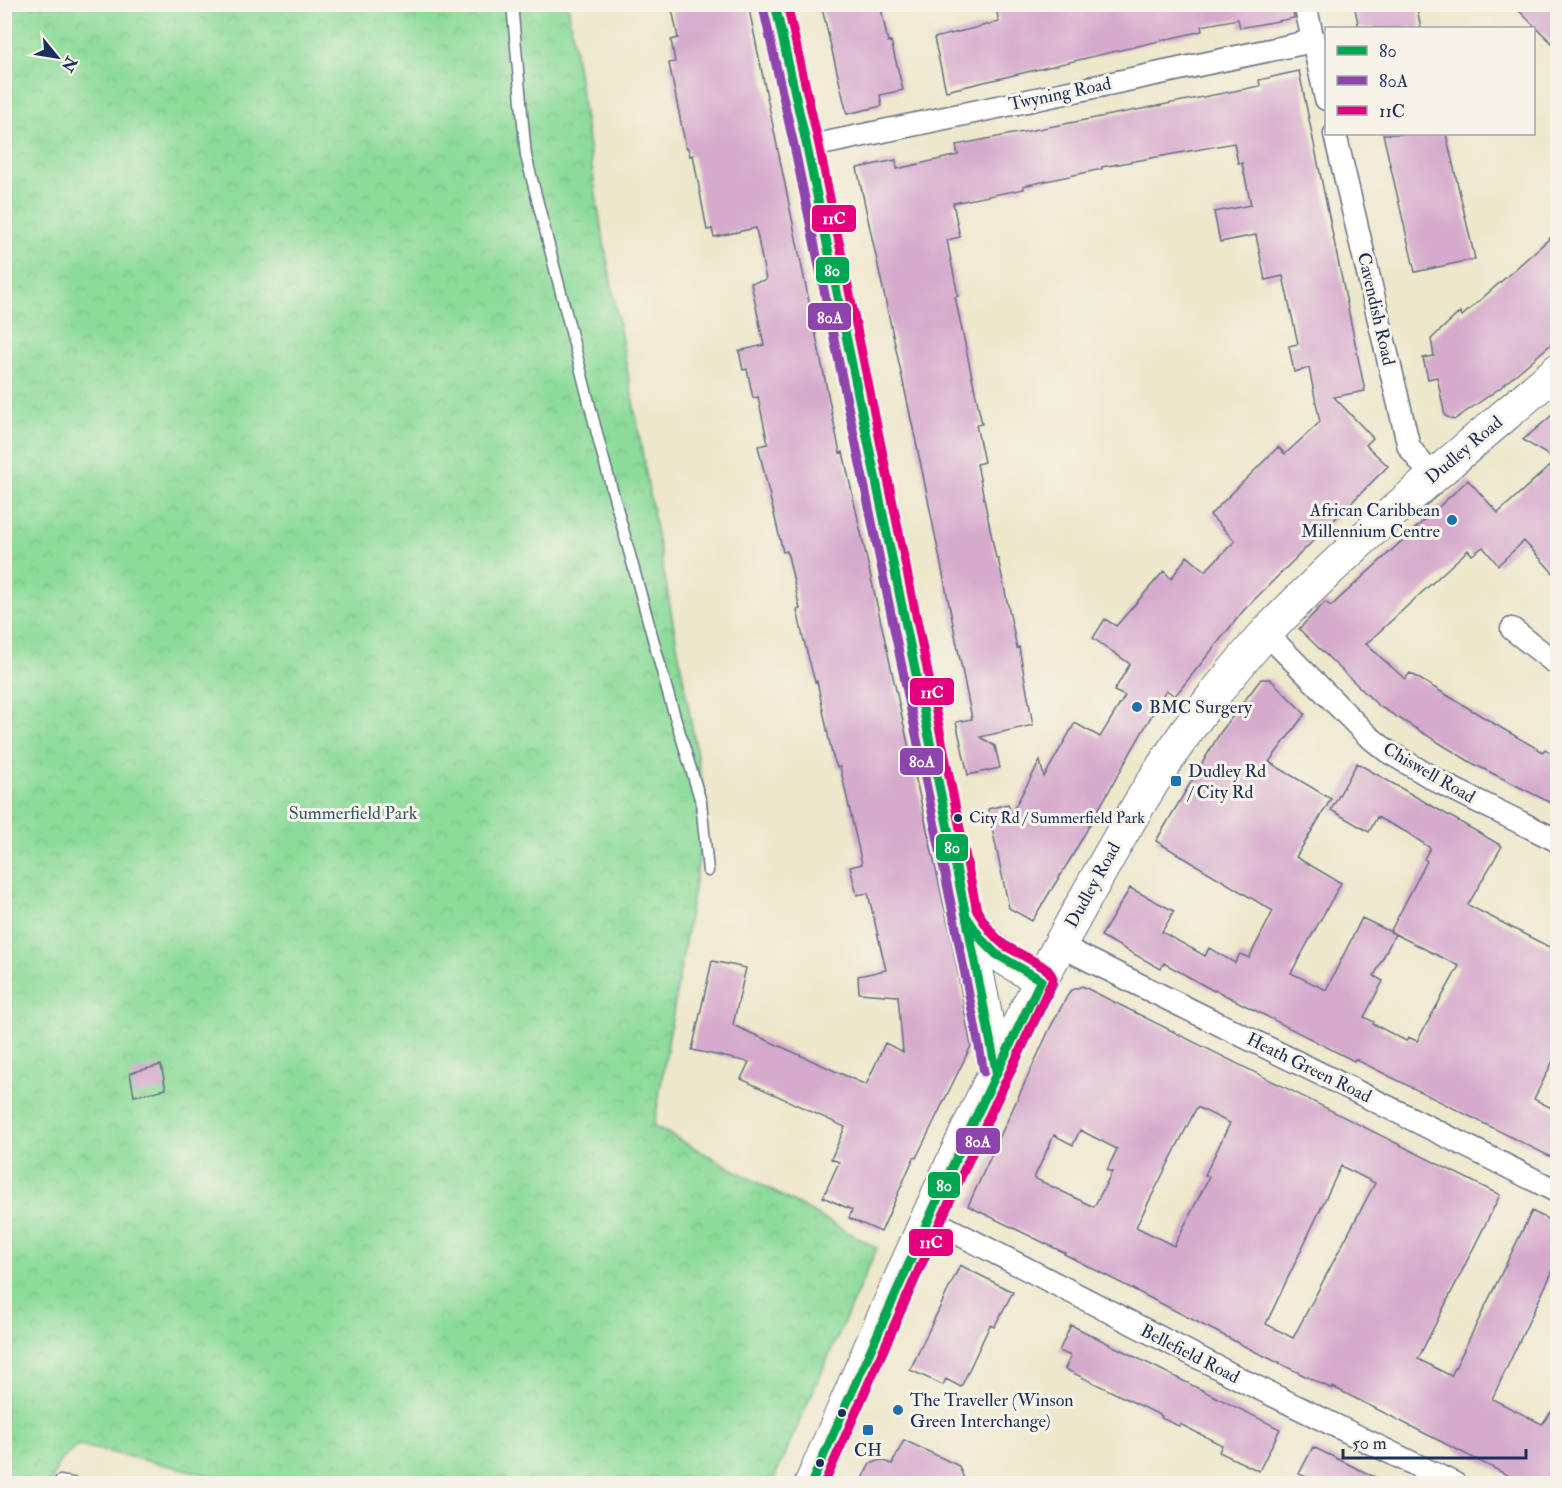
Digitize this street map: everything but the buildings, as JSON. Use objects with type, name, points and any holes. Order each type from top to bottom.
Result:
[{"type":"main road","points":[[775,4],[807,147],[996,1070]]},
{"type":"main road","name":"Dudley Road","points":[[811,1484],[996,1070],[1059,945],[1112,849],[1159,773],[1209,702],[1266,633],[1347,554],[1432,477],[1557,370]]},
{"type":"main road","points":[[966,916],[982,940],[996,954],[1041,980]]},
{"type":"street","points":[[1305,4],[1325,95]]},
{"type":"street","name":"Twyning Road","points":[[807,147],[1313,41]]},
{"type":"street","name":"Cavendish Road","points":[[1335,135],[1409,447],[1432,477]]},
{"type":"street","points":[[1512,629],[1557,665]]},
{"type":"street","name":"Chiswell Road","points":[[1266,633],[1367,735],[1387,751],[1441,783],[1557,841]]},
{"type":"street","name":"Heath Green Road","points":[[1059,945],[1391,1107],[1557,1192]]},
{"type":"street","name":"Bellefield Road","points":[[928,1218],[1248,1383],[1455,1484]]},
{"type":"lane","points":[[512,4],[526,156],[602,453],[669,697],[701,802],[708,871]]},
{"type":"lane","points":[[58,1484],[60,1481],[78,1484]]},
{"type":"green space","name":"Summerfield Park","points":[[5,5],[568,5],[598,209],[707,810],[654,1126],[877,1248],[772,1483],[249,1484],[78,1445],[59,1462],[51,1483],[5,1484]]},
{"type":"transit line","name":"80","points":[[775,4],[807,147],[996,1070]]},
{"type":"transit line","name":"11C","points":[[787,4],[819,145],[977,911],[1004,945],[1039,964],[1053,979],[934,1235],[824,1484]]},
{"type":"transit line","name":"80A","points":[[763,7],[795,150],[984,1072]]},
{"type":"transit line","name":"80A","points":[[824,1484],[963,1172],[1053,983],[1048,970],[1003,944],[991,932],[976,909]]},
{"type":"transit line","name":"80","points":[[811,1484],[952,1167],[1041,980],[996,954],[982,940],[966,916]]},
{"type":"place","name":"African Caribbean Millennium Centre","points":[[1452,520]]},
{"type":"place","name":"BMC Surgery","points":[[1137,707]]},
{"type":"place","name":"Dudley Rd / City Rd","points":[[1176,781]]},
{"type":"place","name":"City Rd / Summerfield Park","points":[[958,818]]},
{"type":"place","name":"The Traveller (Winson Green Interchange)","points":[[898,1410]]},
{"type":"place","name":"CH","points":[[868,1430]]}]
